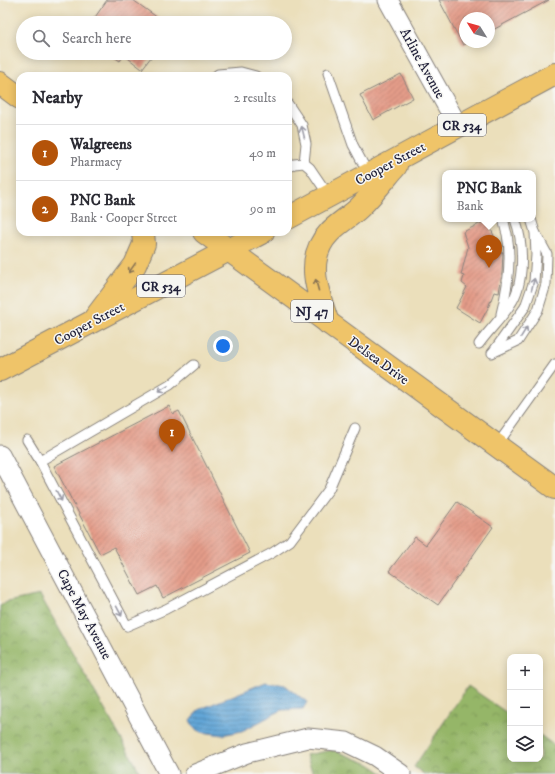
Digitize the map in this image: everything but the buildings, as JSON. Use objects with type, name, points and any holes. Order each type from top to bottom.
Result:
[{"type":"main road","name":"Cooper Street","points":[[292,216],[555,74]]},
{"type":"main road","points":[[0,83],[16,95]]},
{"type":"main road","points":[[328,323],[321,302],[314,270],[320,245],[328,234],[359,208],[407,154]]},
{"type":"main road","points":[[92,322],[135,265],[144,244],[144,236]]},
{"type":"main road","name":"Delsea Drive","points":[[210,236],[555,488]]},
{"type":"main road","name":"Cooper Street","points":[[1,368],[255,236]]},
{"type":"street","name":"Arline Avenue","points":[[388,0],[458,126]]},
{"type":"street","name":"Cape May Avenue","points":[[0,455],[169,774]]},
{"type":"street","points":[[195,774],[247,753],[308,738],[346,742],[375,756],[401,774]]},
{"type":"lane","points":[[328,73],[353,145],[368,175]]},
{"type":"lane","points":[[292,110],[302,125],[306,144],[304,163]]},
{"type":"lane","points":[[292,165],[304,163],[310,168],[329,196]]},
{"type":"lane","points":[[500,317],[507,287],[510,260],[504,222]]},
{"type":"lane","points":[[479,344],[510,305],[517,292],[521,251],[519,230],[516,222]]},
{"type":"lane","points":[[532,222],[535,232],[547,254],[546,284],[538,310],[518,341],[492,353],[525,307],[534,281],[536,255],[535,232]]},
{"type":"lane","points":[[497,445],[555,364]]},
{"type":"lane","points":[[40,461],[170,385],[194,365]]},
{"type":"lane","points":[[27,440],[40,461],[127,626],[166,609],[272,553],[290,541],[329,489],[355,428]]},
{"type":"green space","points":[[40,595],[141,774],[0,774],[0,606],[7,602]]},
{"type":"green space","points":[[468,686],[507,713],[507,762],[543,762],[543,737],[555,746],[555,774],[424,774],[414,767]]},
{"type":"green space","points":[[333,750],[369,764],[384,774],[313,774],[306,755]]},
{"type":"water","points":[[266,682],[285,685],[307,702],[303,709],[282,710],[242,731],[222,735],[202,732],[194,728],[190,720],[198,710]]},
{"type":"place","name":"PNC Bank","points":[[489,268]]},
{"type":"place","name":"Walgreens","points":[[172,452]]}]
